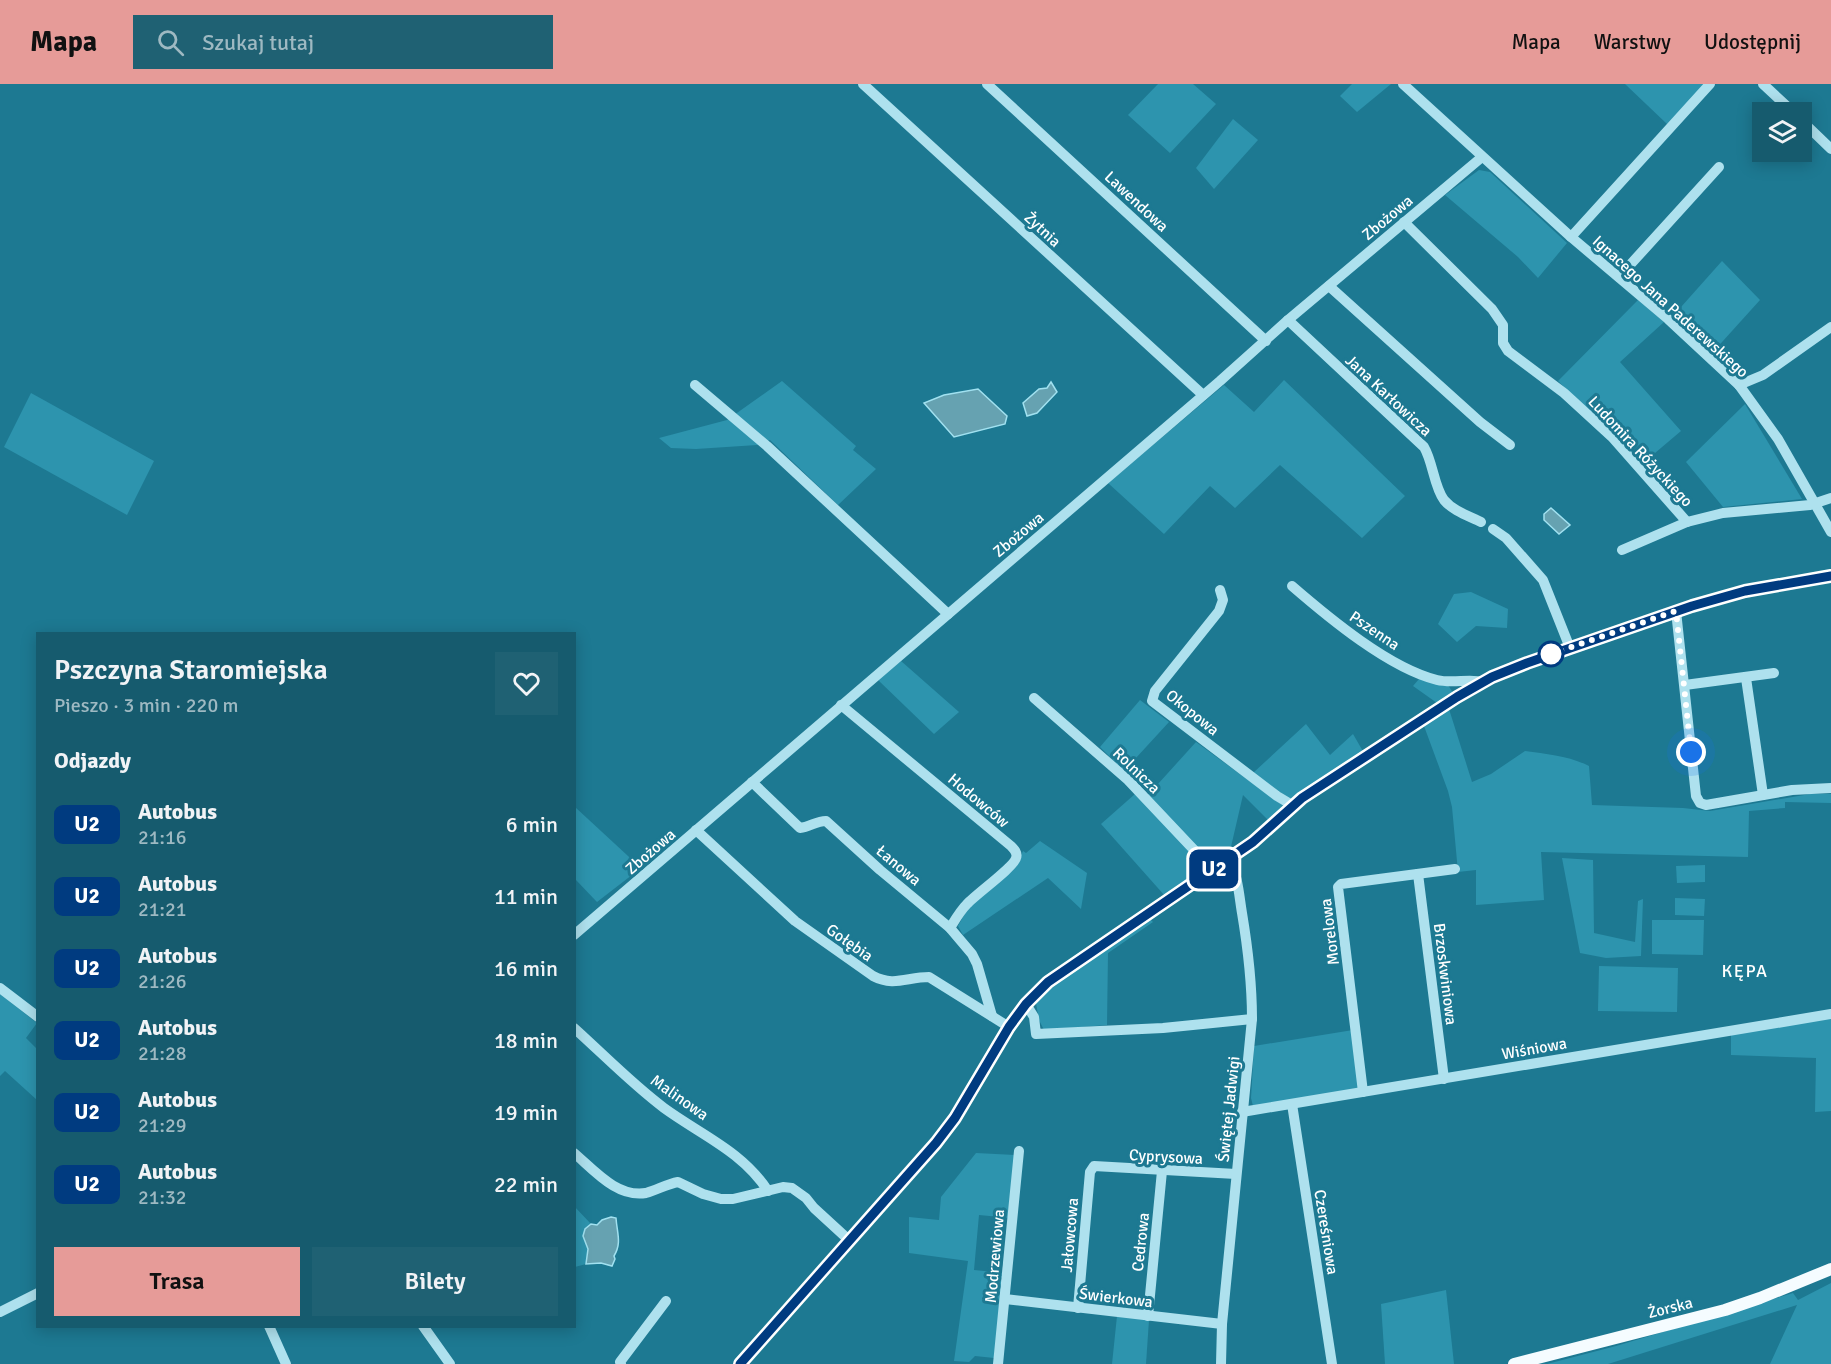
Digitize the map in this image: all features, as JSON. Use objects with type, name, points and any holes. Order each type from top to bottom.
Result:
[{"type":"main road","name":"Żorska","points":[[1514,1364],[1725,1310],[1831,1269]]},
{"type":"street","name":"Żytnia","points":[[863,84],[1203,396]]},
{"type":"street","name":"Lawendowa","points":[[987,84],[1266,341]]},
{"type":"street","name":"Ignacego Jana Paderewskiego","points":[[1403,84],[1571,237],[1739,385],[1778,439],[1831,532]]},
{"type":"street","points":[[1571,237],[1710,84]]},
{"type":"street","points":[[1763,84],[1782,102]]},
{"type":"street","points":[[1812,131],[1831,149]]},
{"type":"street","name":"Zbożowa","points":[[576,933],[1203,396],[1288,320],[1482,157]]},
{"type":"street","points":[[1619,277],[1719,167]]},
{"type":"street","name":"Ludomira Różyckiego","points":[[1404,222],[1499,317],[1503,325],[1503,343],[1508,351],[1564,393],[1612,437],[1687,522]]},
{"type":"street","points":[[1329,286],[1480,422],[1510,445]]},
{"type":"street","name":"Jana Karłowicza","points":[[1288,320],[1424,447],[1430,457],[1444,499],[1461,513],[1481,522]]},
{"type":"street","points":[[1739,385],[1763,375],[1831,327]]},
{"type":"street","points":[[695,385],[767,446],[948,614]]},
{"type":"street","points":[[1622,550],[1687,522],[1723,513],[1810,505],[1831,498]]},
{"type":"street","points":[[1493,529],[1506,538],[1542,580],[1570,648]]},
{"type":"street","points":[[740,1364],[926,1155],[955,1118],[1009,1027],[1026,1004],[1048,982],[1066,969],[1229,859],[1265,832],[1292,805],[1457,697],[1519,666],[1676,611],[1745,591],[1831,576]]},
{"type":"street","name":"Pszenna","points":[[1292,586],[1329,618],[1393,661],[1428,677],[1450,682],[1475,680],[1483,682]]},
{"type":"street","name":"Okopowa","points":[[1220,590],[1223,600],[1220,611],[1155,691],[1152,701],[1292,805]]},
{"type":"street","points":[[1676,611],[1697,800],[1702,805],[1706,805],[1792,790],[1831,788]]},
{"type":"street","points":[[1685,686],[1774,673]]},
{"type":"street","points":[[1746,678],[1763,795]]},
{"type":"street","points":[[1450,682],[1457,697]]},
{"type":"street","name":"Rolnicza","points":[[1034,698],[1128,780],[1213,870]]},
{"type":"street","name":"Hodowców","points":[[841,705],[1016,852],[1016,859],[1012,866],[984,887],[966,905],[950,928]]},
{"type":"street","name":"Łanowa","points":[[752,782],[800,828],[807,828],[817,821],[826,821],[880,870],[950,928],[972,954],[977,964],[992,1016]]},
{"type":"street","name":"Gołębia","points":[[696,830],[795,921],[873,976],[883,982],[894,983],[929,977],[1009,1027]]},
{"type":"street","name":"Świętej Jadwigi","points":[[1221,1364],[1222,1324],[1252,1019],[1252,983],[1248,953],[1236,873],[1229,859]]},
{"type":"street","name":"Morelowa","points":[[1363,1092],[1338,887],[1341,884],[1455,869]]},
{"type":"street","name":"Brzoskwiniowa","points":[[1418,874],[1444,1078]]},
{"type":"street","points":[[0,988],[36,1015]]},
{"type":"street","points":[[1026,1004],[1034,1017],[1036,1034],[1162,1028],[1252,1019]]},
{"type":"street","name":"Wiśniowa","points":[[1242,1112],[1831,1014]]},
{"type":"street","name":"Malinowa","points":[[576,1030],[646,1093],[735,1155],[758,1175],[768,1191]]},
{"type":"street","name":"Czereśniowa","points":[[1292,1104],[1332,1364]]},
{"type":"street","name":"Modrzewiowa","points":[[998,1364],[1019,1151]]},
{"type":"street","points":[[576,1155],[615,1188],[625,1192],[645,1193],[678,1182],[703,1194],[721,1199],[734,1199],[783,1187],[798,1191],[850,1241]]},
{"type":"street","name":"Cyprysowa","points":[[1094,1166],[1236,1174]]},
{"type":"street","name":"Jałowcowa","points":[[1078,1308],[1090,1172],[1094,1166]]},
{"type":"street","name":"Cedrowa","points":[[1148,1316],[1162,1171]]},
{"type":"street","points":[[0,1312],[36,1294]]},
{"type":"street","name":"Świerkowa","points":[[1005,1299],[1222,1324]]},
{"type":"street","points":[[621,1364],[620,1362],[666,1301]]},
{"type":"street","points":[[270,1328],[286,1364]]},
{"type":"street","points":[[424,1328],[450,1364]]},
{"type":"shaded area","points":[[1158,84],[1193,84],[1216,104],[1170,153],[1128,115]]},
{"type":"shaded area","points":[[1352,84],[1391,84],[1357,112],[1340,96]]},
{"type":"shaded area","points":[[1625,84],[1705,84],[1667,124]]},
{"type":"shaded area","points":[[1233,119],[1258,140],[1214,189],[1196,168]]},
{"type":"shaded area","points":[[1479,170],[1490,172],[1567,243],[1538,278],[1518,257],[1445,195]]},
{"type":"shaded area","points":[[1722,261],[1760,300],[1713,352],[1673,316]]},
{"type":"shaded area","points":[[1638,300],[1664,322],[1620,362],[1681,431],[1642,464],[1558,381]]},
{"type":"shaded area","points":[[1284,380],[1405,496],[1362,538],[1280,465],[1235,508],[1210,486],[1164,534],[1108,483],[1224,385],[1254,412]]},
{"type":"shaded area","points":[[782,381],[856,446],[853,450],[876,469],[838,505],[770,440],[757,445],[696,449],[671,448],[659,438],[727,420]]},
{"type":"shaded area","points":[[1051,382],[1057,392],[1037,413],[1027,416],[1023,403],[1039,389],[1047,388]]},
{"type":"shaded area","points":[[978,389],[1007,416],[1005,424],[954,437],[924,403],[944,395]]},
{"type":"shaded area","points":[[31,393],[154,461],[127,515],[4,447]]},
{"type":"shaded area","points":[[1745,404],[1802,499],[1723,507],[1686,462]]},
{"type":"shaded area","points":[[1551,508],[1570,525],[1559,534],[1544,520],[1544,514]]},
{"type":"shaded area","points":[[1471,592],[1508,609],[1507,628],[1476,626],[1457,642],[1438,624],[1454,594]]},
{"type":"shaded area","points":[[901,661],[959,712],[934,734],[878,680]]},
{"type":"shaded area","points":[[1419,679],[1448,685],[1455,696],[1442,704],[1437,703],[1413,686]]},
{"type":"shaded area","points":[[1140,700],[1169,722],[1124,771],[1100,747]]},
{"type":"shaded area","points":[[1449,709],[1472,782],[1491,774],[1525,751],[1550,754],[1589,766],[1592,805],[1710,811],[1810,794],[1831,794],[1831,803],[1785,802],[1785,808],[1749,811],[1748,857],[1541,852],[1544,900],[1476,905],[1476,870],[1458,872],[1452,807],[1424,726]]},
{"type":"shaded area","points":[[1306,724],[1330,755],[1353,734],[1364,753],[1291,800],[1253,773]]},
{"type":"shaded area","points":[[1196,742],[1285,807],[1270,822],[1243,795],[1230,851],[1214,866],[1148,795]]},
{"type":"shaded area","points":[[1135,794],[1208,870],[1165,896],[1101,824]]},
{"type":"shaded area","points":[[576,808],[641,868],[597,902],[576,880]]},
{"type":"shaded area","points":[[1040,841],[1087,873],[1081,909],[1048,878],[963,935],[958,926],[968,908],[1016,867],[1023,851],[1026,853]]},
{"type":"shaded area","points":[[1562,858],[1593,860],[1594,933],[1635,942],[1638,901],[1643,899],[1641,956],[1606,958],[1580,953]]},
{"type":"shaded area","points":[[1705,865],[1705,882],[1677,883],[1676,866]]},
{"type":"shaded area","points":[[1675,898],[1705,899],[1704,916],[1675,915]]},
{"type":"shaded area","points":[[1149,918],[1153,922],[1108,953],[1107,1025],[1044,1030],[1039,1020],[1036,1003],[1055,984]]},
{"type":"shaded area","points":[[1652,920],[1704,920],[1703,955],[1652,954]]},
{"type":"shaded area","points":[[1599,966],[1678,968],[1677,1012],[1598,1011]]},
{"type":"shaded area","points":[[0,994],[36,1022],[26,1038],[36,1048],[36,1099],[5,1071],[0,1076]]},
{"type":"shaded area","points":[[1831,1017],[1831,1111],[1815,1112],[1816,1058],[1731,1055],[1731,1035]]},
{"type":"shaded area","points":[[1353,1030],[1359,1089],[1253,1106],[1251,1098],[1254,1046]]},
{"type":"shaded area","points":[[976,1153],[1015,1155],[1011,1218],[979,1215],[974,1270],[1005,1273],[994,1358],[975,1356],[969,1362],[954,1361],[968,1261],[909,1253],[909,1217],[939,1220],[941,1197]]},
{"type":"shaded area","points":[[576,1208],[591,1224],[585,1229],[588,1249],[586,1264],[576,1267]]},
{"type":"shaded area","points":[[616,1218],[618,1238],[618,1247],[612,1266],[601,1263],[586,1264],[588,1249],[583,1236],[585,1229],[591,1224],[597,1225],[602,1220]]},
{"type":"shaded area","points":[[1831,1283],[1831,1364],[1770,1364],[1797,1305],[1608,1364],[1547,1364],[1616,1346],[1793,1293],[1798,1300]]},
{"type":"shaded area","points":[[1446,1290],[1454,1364],[1385,1364],[1381,1304]]},
{"type":"shaded area","points":[[1117,1316],[1149,1320],[1146,1364],[1112,1364]]},
{"type":"bus line","name":"U2","points":[[740,1364],[936,1143],[955,1118],[1001,1038],[1026,1004],[1048,982],[1073,963],[1253,842],[1302,798],[1347,767],[1483,682],[1527,663],[1725,596],[1831,576]]},
{"type":"district","name":"KĘPA","points":[[1745,971]]},
{"type":"route","points":[[1551,654],[1676,611],[1691,752]]}]
